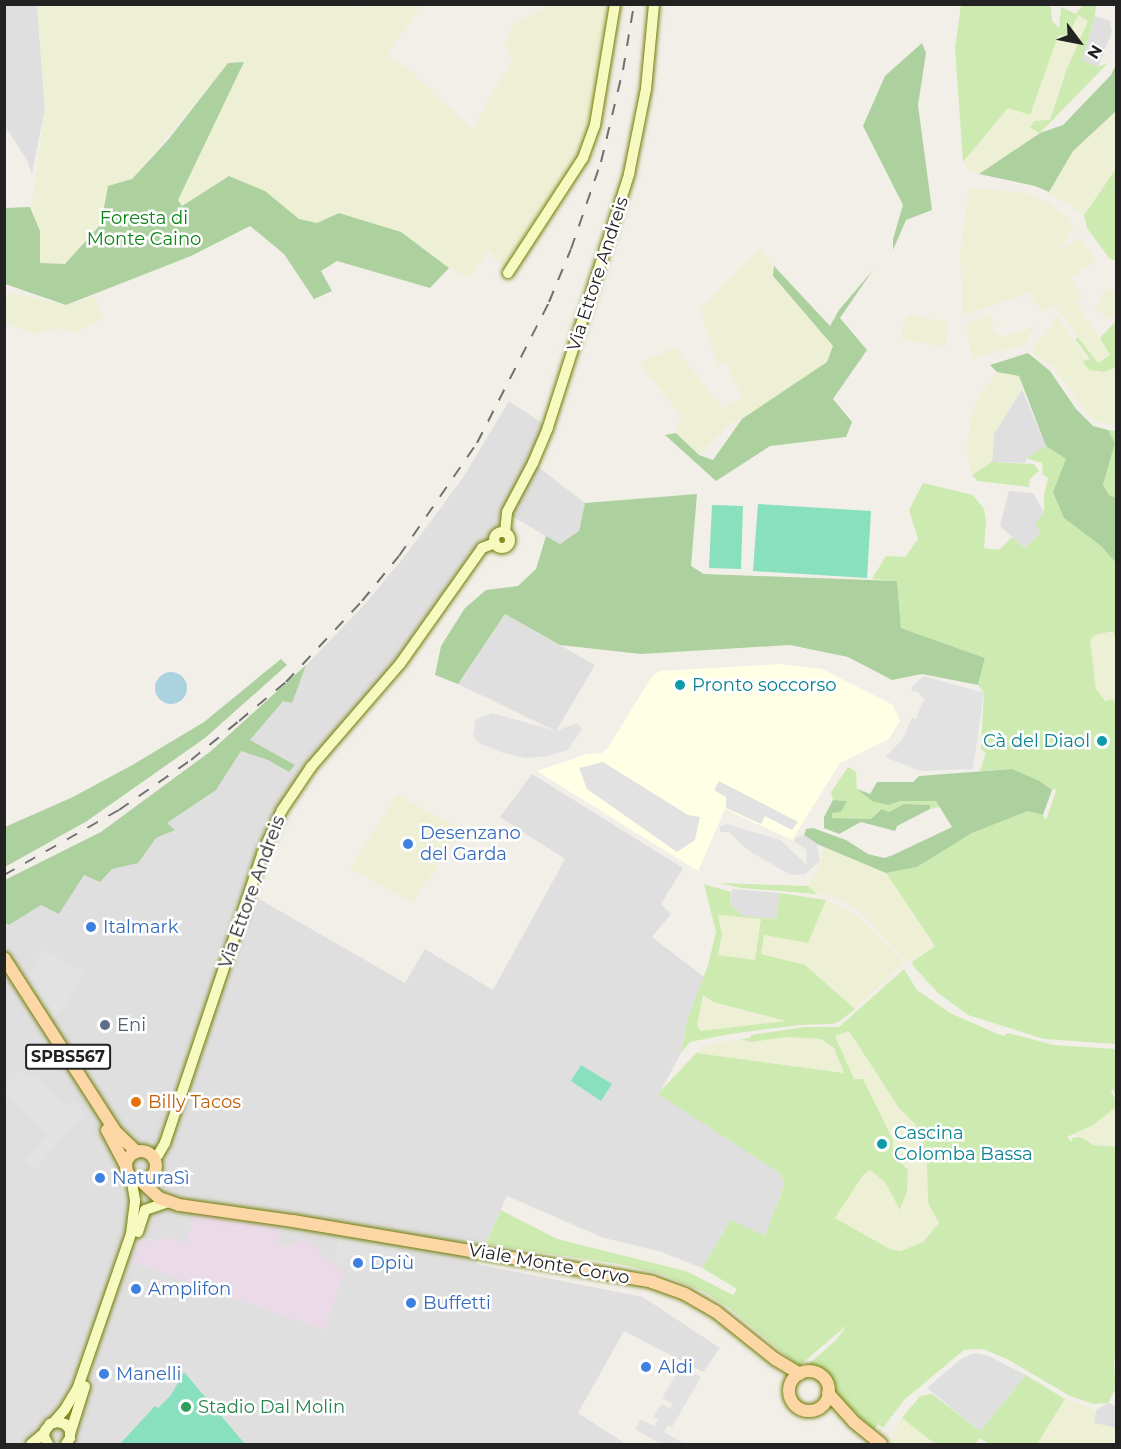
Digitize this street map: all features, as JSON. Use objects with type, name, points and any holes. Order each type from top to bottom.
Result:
[{"type":"main road","name":"SPBS567","points":[[4,958],[115,1131],[137,1152]]},
{"type":"main road","name":"SPBS567","points":[[4,968],[132,1175]]},
{"type":"main road","points":[[144,1151],[152,1156],[156,1165],[153,1184],[160,1192],[191,1205],[168,1202],[159,1198],[132,1175],[130,1155],[144,1151]]},
{"type":"main road","points":[[132,1175],[153,1175]]},
{"type":"main road","name":"Viale Monte Corvo","points":[[191,1205],[652,1282],[685,1294],[715,1311],[796,1377]]},
{"type":"main road","points":[[821,1407],[828,1393],[827,1385],[820,1375],[812,1372],[796,1377],[789,1394],[794,1405],[809,1411],[821,1407],[854,1422]]},
{"type":"main road","points":[[828,1393],[854,1422],[881,1444]]},
{"type":"street","points":[[508,273],[583,158],[595,125],[615,4]]},
{"type":"street","name":"Via Ettore Andreis","points":[[152,1156],[158,1155],[165,1143],[259,864],[282,810],[311,767],[400,664],[482,548],[495,543],[496,534],[505,532],[507,513],[533,464],[551,416],[629,174],[645,98],[654,4]]},
{"type":"street","points":[[132,1175],[138,1230]]},
{"type":"street","points":[[31,1444],[65,1410],[78,1387],[131,1234],[135,1200],[132,1175]]},
{"type":"street","points":[[68,1442],[73,1418],[145,1210],[168,1202]]},
{"type":"street","points":[[53,1423],[64,1424],[68,1442]]},
{"type":"street","points":[[44,1433],[48,1444]]},
{"type":"shaded area","points":[[343,4],[357,8],[361,5],[422,5],[386,56],[407,68],[473,130],[501,77],[513,60],[504,47],[515,23],[542,10],[546,5],[615,5],[583,158],[508,273],[489,250],[469,278],[449,268],[401,232],[339,213],[317,223],[298,219],[230,176],[182,207],[178,200],[243,62],[228,64],[132,179],[108,186],[99,225],[63,268],[40,263],[32,204],[45,108],[37,5]]},
{"type":"shaded area","points":[[5,5],[37,5],[45,108],[32,174],[27,160],[5,126]]},
{"type":"shaded area","points":[[1078,15],[1088,21],[1066,71],[1050,120],[1034,121],[1031,128],[1040,133],[979,174],[969,171],[963,162],[1008,108],[1030,115],[1058,36],[1069,34]]},
{"type":"shaded area","points":[[1095,16],[1110,21],[1112,32],[1098,67],[1082,60]]},
{"type":"shaded area","points":[[1116,111],[1116,169],[1084,215],[1049,192],[1073,151]]},
{"type":"shaded area","points":[[969,188],[1023,192],[1050,204],[1069,219],[1073,228],[1060,250],[1080,238],[1096,260],[1071,277],[1082,297],[1076,303],[1111,355],[1098,363],[1054,304],[1043,312],[1028,293],[963,315],[960,253]]},
{"type":"shaded area","points":[[759,248],[774,266],[773,277],[834,346],[827,362],[742,419],[732,422],[699,455],[676,433],[681,415],[640,364],[675,347],[722,408],[742,398],[726,362],[718,365],[700,309]]},
{"type":"shaded area","points":[[1107,289],[1116,293],[1116,314],[1110,320],[1094,309]]},
{"type":"shaded area","points":[[9,293],[66,305],[94,296],[104,317],[74,334],[61,328],[34,334],[5,323],[4,307]]},
{"type":"shaded area","points":[[907,314],[948,322],[946,347],[900,339]]},
{"type":"shaded area","points":[[991,315],[994,331],[1002,337],[1034,327],[1025,345],[971,359],[966,323]]},
{"type":"shaded area","points":[[1057,316],[1097,373],[1116,367],[1116,424],[1105,425],[1087,414],[1053,367],[1031,352]]},
{"type":"shaded area","points":[[997,372],[1019,376],[1022,389],[994,434],[992,462],[972,475],[967,450],[970,422],[979,397]]},
{"type":"shaded area","points":[[1022,389],[1046,446],[1027,458],[1025,463],[992,462],[994,434]]},
{"type":"shaded area","points":[[509,401],[548,427],[533,463],[585,503],[579,531],[560,544],[506,513],[400,664],[282,810],[249,893],[405,983],[425,949],[493,990],[565,859],[500,817],[532,774],[683,868],[661,904],[671,914],[652,937],[704,977],[687,1021],[681,1053],[659,1094],[781,1174],[784,1184],[765,1237],[731,1220],[702,1268],[659,1251],[604,1238],[507,1196],[476,1264],[643,1297],[720,1348],[703,1372],[624,1331],[578,1413],[626,1444],[5,1444],[5,880],[101,832],[211,751],[292,680],[366,603],[407,553],[462,479]],"holes":[[[164,1237],[185,1244],[276,1243],[287,1247],[299,1242],[324,1330],[140,1241],[145,1238],[162,1243]]]},
{"type":"shaded area","points":[[1009,491],[1033,493],[1044,512],[1041,532],[1025,548],[1000,526]]},
{"type":"shaded area","points":[[505,614],[595,665],[556,731],[458,684]]},
{"type":"shaded area","points":[[1113,630],[1116,644],[1116,699],[1105,701],[1096,689],[1090,640],[1094,635]]},
{"type":"shaded area","points":[[780,664],[822,669],[893,705],[900,721],[889,739],[840,763],[792,840],[725,809],[698,871],[537,771],[587,754],[602,753],[607,749],[653,675],[661,671]]},
{"type":"shaded area","points":[[924,676],[984,693],[973,769],[920,771],[885,757],[902,740],[912,718],[916,719],[925,700],[917,692],[911,691],[913,685]]},
{"type":"shaded area","points":[[492,713],[556,731],[577,723],[582,728],[568,750],[547,756],[526,758],[503,753],[479,743],[473,736],[476,719]]},
{"type":"shaded area","points":[[603,762],[688,815],[700,817],[695,840],[677,852],[587,789],[579,768]]},
{"type":"shaded area","points":[[719,781],[798,822],[792,830],[765,816],[761,824],[726,808],[726,797],[714,790]]},
{"type":"shaded area","points":[[397,795],[463,830],[412,903],[350,868]]},
{"type":"shaded area","points":[[727,824],[780,840],[807,865],[806,850],[794,841],[797,837],[804,835],[817,844],[820,861],[805,874],[791,875],[749,851],[729,832],[720,832],[720,827]]},
{"type":"shaded area","points":[[823,846],[886,873],[935,947],[922,953],[912,962],[905,960],[860,911],[835,897],[817,894],[808,886],[822,861]]},
{"type":"shaded area","points":[[732,889],[780,893],[776,919],[743,916],[730,904]]},
{"type":"shaded area","points":[[826,900],[857,915],[905,962],[855,1009],[805,965],[761,954],[764,935],[808,943]]},
{"type":"shaded area","points":[[718,915],[761,919],[755,960],[718,955],[722,935]]},
{"type":"shaded area","points":[[44,949],[84,973],[61,1013],[50,1021],[25,980]]},
{"type":"shaded area","points":[[703,995],[713,1002],[788,1021],[701,1031],[697,1025]]},
{"type":"shaded area","points":[[850,1031],[899,1108],[916,1125],[927,1161],[928,1203],[939,1223],[923,1242],[901,1251],[890,1249],[834,1218],[863,1175],[871,1170],[885,1182],[900,1209],[908,1170],[893,1155],[854,1080],[834,1035]]},
{"type":"shaded area","points":[[805,1036],[826,1041],[834,1048],[844,1073],[696,1053],[709,1044],[740,1039],[751,1042]]},
{"type":"shaded area","points":[[21,1071],[29,1080],[34,1075],[66,1107],[73,1101],[86,1114],[34,1169],[24,1159],[47,1135],[5,1094],[5,1085]]},
{"type":"shaded area","points":[[1116,1107],[1116,1147],[1094,1145],[1076,1135]]},
{"type":"shaded area","points":[[196,1210],[274,1223],[280,1230],[277,1243],[287,1247],[304,1238],[344,1273],[324,1330],[132,1262],[138,1244],[145,1238],[161,1243],[164,1237],[185,1243]]},
{"type":"shaded area","points":[[338,1238],[398,1247],[395,1263],[348,1256],[344,1259],[343,1265],[336,1264]]},
{"type":"shaded area","points":[[974,1353],[987,1355],[1026,1375],[980,1431],[927,1388],[961,1359]]},
{"type":"shaded area","points":[[681,1366],[701,1377],[672,1427],[668,1425],[664,1432],[685,1444],[661,1444],[635,1429],[641,1419],[654,1426],[658,1420],[653,1417],[661,1404],[670,1408],[672,1404],[662,1398]]},
{"type":"shaded area","points":[[1065,1399],[1096,1410],[1094,1423],[1116,1428],[1116,1444],[1037,1444]]},
{"type":"shaded area","points":[[1108,1403],[1116,1406],[1116,1428],[1094,1423],[1096,1410]]},
{"type":"shaded area","points":[[902,1418],[935,1444],[893,1444],[889,1442]]},
{"type":"green space","points":[[961,5],[1045,5],[1051,7],[1052,21],[1059,28],[1061,7],[1076,14],[1083,5],[1093,5],[1096,7],[1095,16],[1082,60],[1098,67],[1108,63],[1040,133],[1030,128],[1034,121],[1050,120],[1066,71],[1088,21],[1078,15],[1069,34],[1058,36],[1030,115],[1008,108],[963,162],[955,48]]},
{"type":"green space","points":[[922,43],[926,53],[918,105],[932,210],[906,220],[893,250],[893,239],[903,205],[863,126],[885,76]]},
{"type":"green space","name":"Foresta di Monte Caino","points":[[244,62],[178,200],[182,206],[229,176],[265,191],[299,219],[317,223],[339,213],[401,232],[449,268],[430,288],[337,261],[321,271],[332,291],[314,299],[284,254],[250,226],[191,256],[66,305],[5,284],[5,208],[30,207],[40,231],[40,263],[65,264],[101,224],[108,186],[132,179],[168,140],[228,63]]},
{"type":"green space","points":[[1116,64],[1116,111],[1073,151],[1049,192],[1035,186],[979,174],[1040,133],[1063,125],[1111,75]]},
{"type":"green space","points":[[1116,169],[1116,261],[1109,258],[1087,228],[1084,215]]},
{"type":"green space","points":[[774,266],[830,326],[839,310],[873,270],[840,318],[867,350],[833,399],[852,422],[846,437],[770,446],[716,481],[665,435],[676,433],[699,455],[713,460],[742,419],[827,362],[833,346],[773,276]]},
{"type":"green space","points":[[1116,321],[1116,367],[1104,372],[1089,370],[1082,361],[1090,359],[1075,339],[1078,337],[1098,363],[1110,355],[1100,338]]},
{"type":"green space","points":[[1028,353],[1050,371],[1076,409],[1093,426],[1108,430],[1115,443],[1103,485],[1109,495],[1116,498],[1116,563],[1101,546],[1064,518],[1053,492],[1066,459],[1046,446],[1019,376],[997,372],[990,365]]},
{"type":"green space","points":[[1108,430],[1116,431],[1116,498],[1109,495],[1103,485],[1115,443]]},
{"type":"green space","points":[[1046,446],[1066,459],[1054,492],[1064,518],[1101,546],[1116,563],[1116,644],[1113,631],[1095,635],[1090,640],[1096,689],[1105,701],[1116,699],[1116,1044],[1044,1039],[968,1015],[938,993],[913,966],[912,962],[935,946],[886,873],[917,867],[972,833],[1028,811],[1043,815],[1046,820],[1057,788],[1052,790],[1040,781],[1012,769],[980,771],[986,753],[981,749],[984,693],[978,685],[985,658],[901,628],[897,581],[872,579],[886,556],[905,557],[918,539],[909,510],[923,483],[973,495],[984,509],[986,521],[984,548],[999,550],[1012,537],[1025,548],[1041,532],[1035,524],[1044,512],[1044,495],[1048,478],[1043,475],[1042,463],[1026,458]]},
{"type":"green space","points":[[992,462],[1034,464],[1039,471],[1030,479],[1029,487],[977,481],[972,475]]},
{"type":"green space","points":[[697,494],[691,566],[704,574],[897,581],[901,628],[985,658],[978,685],[922,674],[892,680],[848,657],[790,645],[641,654],[560,645],[505,614],[458,684],[435,675],[441,646],[465,608],[486,590],[518,586],[536,569],[546,536],[560,544],[579,531],[585,503]]},
{"type":"green space","points":[[758,504],[871,511],[867,578],[753,571]]},
{"type":"green space","points":[[712,505],[743,506],[741,569],[709,568]]},
{"type":"green space","points":[[281,659],[287,665],[205,738],[87,821],[5,867],[5,827],[73,797],[204,722]]},
{"type":"green space","points":[[306,665],[292,703],[283,701],[250,740],[295,765],[289,772],[268,760],[241,751],[216,790],[167,823],[175,830],[156,838],[138,863],[112,869],[100,882],[84,875],[59,914],[41,905],[9,925],[5,923],[5,880],[101,832],[211,751]]},
{"type":"green space","points":[[848,767],[856,772],[857,789],[889,805],[900,801],[936,801],[940,807],[930,809],[929,805],[904,804],[889,812],[880,809],[871,819],[831,818],[831,813],[847,801],[833,800],[831,792]]},
{"type":"green space","points":[[1012,769],[1040,781],[1052,790],[1043,815],[1028,811],[972,833],[917,867],[886,873],[817,844],[804,835],[806,829],[813,828],[846,840],[868,854],[884,858],[952,827],[936,801],[900,801],[889,805],[872,801],[857,789],[870,794],[877,782],[913,782],[919,776]]},
{"type":"green space","points":[[833,800],[847,801],[841,812],[832,813],[832,818],[871,819],[881,809],[889,812],[904,804],[930,805],[930,809],[897,826],[895,831],[861,822],[839,834],[824,828],[824,817]]},
{"type":"green space","points":[[717,883],[808,886],[817,894],[742,888]]},
{"type":"green space","points":[[704,884],[731,892],[730,904],[743,916],[776,919],[780,893],[826,900],[808,943],[764,935],[761,954],[805,965],[855,1009],[840,1021],[832,1024],[799,1025],[730,1034],[690,1042],[681,1053],[687,1021],[708,965],[716,932]],"holes":[[[718,915],[761,919],[755,960],[718,955],[722,935]],[[703,995],[713,1002],[786,1021],[701,1031],[697,1025]]]},
{"type":"green space","points":[[904,969],[917,990],[950,1013],[993,1032],[1004,1036],[1008,1033],[1054,1045],[1116,1049],[1116,1098],[1113,1089],[1111,1092],[1116,1100],[1116,1107],[1093,1125],[1067,1137],[1072,1142],[1072,1138],[1080,1137],[1094,1145],[1116,1147],[1116,1352],[1114,1364],[1116,1388],[1108,1403],[1094,1404],[1070,1396],[1007,1359],[983,1349],[964,1350],[904,1400],[883,1428],[878,1424],[874,1430],[838,1396],[823,1370],[804,1368],[836,1340],[847,1325],[799,1366],[728,1307],[702,1291],[662,1274],[619,1264],[485,1244],[501,1210],[557,1239],[686,1271],[733,1295],[737,1289],[702,1268],[731,1220],[765,1236],[784,1185],[781,1174],[658,1094],[696,1053],[844,1073],[834,1048],[821,1039],[786,1037],[751,1042],[740,1039],[750,1038],[751,1035],[805,1027],[839,1027]],"holes":[[[849,1031],[899,1108],[916,1125],[927,1161],[928,1203],[939,1223],[923,1242],[901,1251],[890,1249],[835,1218],[863,1175],[870,1170],[885,1182],[900,1210],[907,1191],[908,1170],[893,1155],[893,1140],[863,1079],[854,1079],[835,1036]]]},
{"type":"green space","points":[[581,1065],[612,1084],[601,1101],[571,1081]]},
{"type":"green space","name":"Stadio Dal Molin","points":[[184,1372],[245,1444],[120,1444],[155,1406],[158,1408],[171,1395]]},
{"type":"green space","points":[[1026,1375],[1065,1399],[1037,1444],[989,1444],[980,1438],[975,1444],[935,1444],[902,1418],[920,1396],[932,1394],[980,1431]]},
{"type":"water","points":[[171,672],[183,676],[187,688],[183,700],[171,704],[159,700],[155,688],[159,676]]},
{"type":"railway","points":[[4,875],[119,810],[191,760],[286,682],[362,601],[399,556],[477,443],[549,302],[571,249],[601,162],[623,70],[634,4]]},
{"type":"place","name":"Pronto soccorso","points":[[680,685]]},
{"type":"place","name":"Cà del Diaol","points":[[1102,741]]},
{"type":"place","name":"Desenzano del Garda","points":[[408,844]]},
{"type":"place","name":"Italmark","points":[[91,927]]},
{"type":"place","name":"Eni","points":[[105,1025]]},
{"type":"place","name":"Billy Tacos","points":[[136,1102]]},
{"type":"place","name":"Cascina Colomba Bassa","points":[[882,1144]]},
{"type":"place","name":"NaturaSì","points":[[100,1178]]},
{"type":"place","name":"Dpiù","points":[[358,1263]]},
{"type":"place","name":"Amplifon","points":[[136,1289]]},
{"type":"place","name":"Buffetti","points":[[411,1303]]},
{"type":"place","name":"Aldi","points":[[646,1367]]},
{"type":"place","name":"Manelli","points":[[104,1374]]},
{"type":"place","name":"Stadio Dal Molin","points":[[186,1407]]}]
